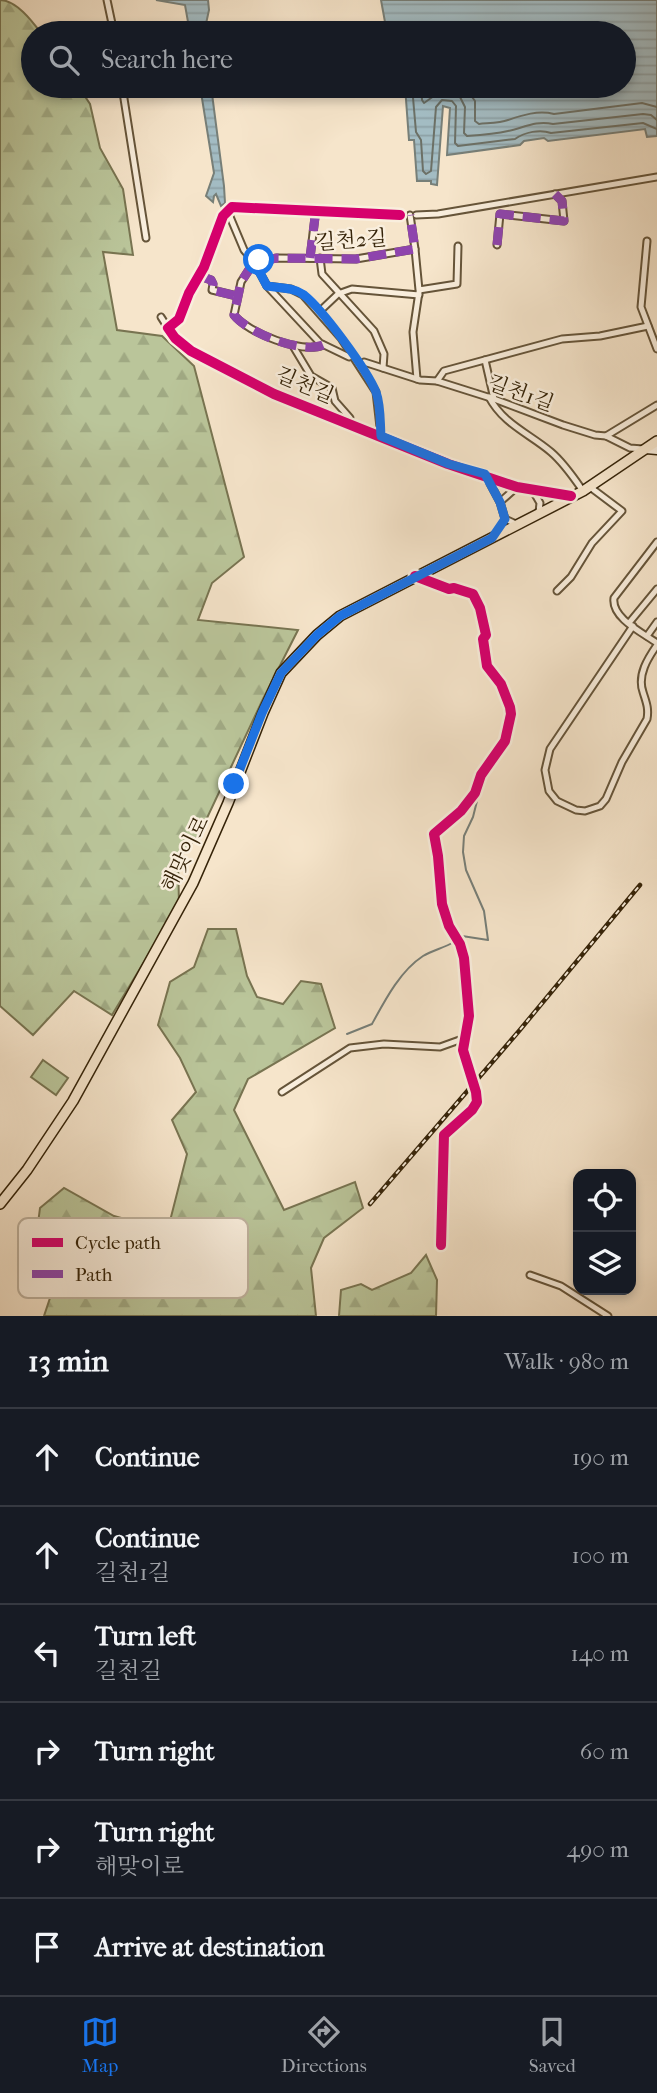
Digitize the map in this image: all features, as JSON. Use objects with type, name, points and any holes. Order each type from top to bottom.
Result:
[{"type":"main road","name":"해맞이로","points":[[0,1203],[27,1170],[73,1101],[200,870],[229,803],[262,713],[281,673],[317,635],[340,616],[587,489],[657,441]]},
{"type":"street","points":[[107,0],[111,21]]},
{"type":"street","points":[[124,98],[146,238]]},
{"type":"street","points":[[555,194],[657,179]]},
{"type":"street","points":[[497,245],[499,214],[564,221],[562,201],[555,194]]},
{"type":"street","name":"길천2길","points":[[254,262],[277,258],[356,259],[415,249],[413,215],[555,194]]},
{"type":"street","points":[[310,258],[316,209]]},
{"type":"street","points":[[168,328],[179,319],[189,293],[200,276],[223,216],[230,210],[316,209],[400,215]]},
{"type":"street","points":[[230,210],[244,250],[267,286],[323,345],[352,358]]},
{"type":"street","points":[[647,241],[641,307],[657,349]]},
{"type":"street","points":[[319,312],[338,294],[352,289],[419,292],[457,285],[458,246]]},
{"type":"street","points":[[415,249],[419,292],[414,332],[417,379]]},
{"type":"street","points":[[320,258],[322,274],[338,294],[366,319],[374,331],[384,354],[383,368]]},
{"type":"street","points":[[254,262],[241,282],[237,296],[234,315],[238,320],[293,346],[316,348],[323,345]]},
{"type":"street","points":[[200,276],[211,280],[212,290],[237,296]]},
{"type":"street","points":[[267,286],[291,289],[303,295],[319,312],[376,393],[381,436]]},
{"type":"street","name":"길천길","points":[[161,317],[191,351],[274,394],[449,464],[517,487],[571,496]]},
{"type":"street","points":[[437,380],[444,371],[562,339],[600,336],[648,326]]},
{"type":"street","points":[[293,346],[311,376],[332,388],[335,401],[350,418],[349,424]]},
{"type":"street","points":[[485,360],[495,409],[555,455],[587,489],[622,511],[592,543],[571,577],[557,591]]},
{"type":"street","name":"길천1길","points":[[363,362],[417,379],[437,380],[563,425],[606,436],[630,448],[646,449]]},
{"type":"street","points":[[606,436],[657,405]]},
{"type":"street","points":[[646,449],[657,450]]},
{"type":"street","points":[[485,474],[500,502],[505,519],[516,524]]},
{"type":"street","points":[[500,502],[517,487]]},
{"type":"street","points":[[533,491],[540,503],[539,512]]},
{"type":"street","points":[[492,538],[505,519]]},
{"type":"street","points":[[657,542],[654,552],[614,598],[614,609],[631,624],[657,644],[642,676],[641,684],[649,711],[647,719],[615,776],[606,799],[593,809],[585,811],[568,808],[557,801],[549,791],[546,760],[558,735],[631,624],[657,589]]},
{"type":"street","points":[[415,576],[449,589],[473,594],[480,608],[486,635],[484,639],[487,666],[501,684],[510,714],[505,741],[481,775],[475,793],[461,811],[434,834],[444,911],[464,958],[469,1027],[463,1050],[477,1101],[472,1110],[444,1135],[441,1245]]},
{"type":"street","points":[[647,636],[657,622]]},
{"type":"street","points":[[282,1092],[350,1048],[376,1044],[440,1047],[465,1038]]},
{"type":"street","points":[[530,1275],[561,1286],[608,1316]]},
{"type":"green space","points":[[0,0],[18,7],[31,21],[21,21],[21,98],[86,98],[90,104],[100,148],[123,189],[133,255],[103,252],[117,330],[162,336],[194,366],[244,557],[212,583],[198,620],[298,630],[199,835],[178,858],[179,904],[112,1015],[74,991],[33,1035],[0,1006]]},
{"type":"green space","points":[[208,929],[236,929],[247,976],[257,997],[283,1004],[301,981],[321,984],[335,1028],[248,1079],[234,1110],[284,1210],[355,1182],[363,1208],[324,1238],[311,1268],[316,1316],[44,1316],[50,1298],[248,1298],[248,1218],[171,1218],[187,1154],[172,1120],[196,1092],[180,1058],[158,1025],[170,982],[194,967]]},
{"type":"green space","points":[[43,1060],[68,1078],[56,1095],[31,1077]]},
{"type":"green space","points":[[64,1188],[121,1218],[39,1218],[40,1208]]},
{"type":"green space","points":[[426,1255],[437,1280],[436,1316],[339,1316],[341,1290],[361,1284],[372,1290],[411,1273]]},
{"type":"water","points":[[156,0],[208,0],[207,21],[188,21],[185,5]]},
{"type":"water","points":[[381,0],[657,0],[657,136],[647,137],[645,129],[548,141],[544,138],[524,141],[520,145],[447,155],[450,108],[443,106],[437,185],[431,184],[431,181],[417,181],[414,140],[409,140],[406,98],[636,98],[636,21],[385,21]]},
{"type":"water","points":[[202,98],[213,98],[224,186],[225,203],[221,206],[216,194],[213,202],[206,196],[214,173]]},
{"type":"waterway","points":[[500,679],[512,706]]},
{"type":"waterway","points":[[508,740],[511,725]]},
{"type":"waterway","points":[[462,936],[488,940],[484,911],[466,870],[464,836],[473,817],[483,777],[503,748]]},
{"type":"waterway","points":[[347,1034],[372,1024],[394,987],[415,962],[454,942]]},
{"type":"railway","points":[[370,1204],[640,885]]},
{"type":"marked path","points":[[497,245],[500,214],[564,221],[562,201],[555,194]]},
{"type":"marked path","points":[[310,258],[316,209]]},
{"type":"marked path","points":[[323,345],[302,347],[276,340],[251,329],[234,315],[241,282],[254,262],[277,258],[356,259],[415,249],[410,215]]},
{"type":"marked path","points":[[200,276],[211,280],[212,290],[237,296]]},
{"type":"cycle path","points":[[400,215],[232,207],[223,216],[204,267],[189,293],[179,319],[168,328],[175,338],[191,351],[274,394],[448,464],[517,487],[571,496]]},
{"type":"cycle path","points":[[415,576],[449,589],[473,594],[480,608],[486,635],[483,639],[487,666],[501,684],[511,714],[505,741],[481,775],[475,793],[461,811],[434,834],[442,904],[464,958],[469,1016],[463,1050],[477,1102],[472,1110],[444,1135],[441,1245]]},
{"type":"route","points":[[234,784],[262,713],[288,663],[340,616],[492,538],[505,519],[500,502],[485,474],[449,464],[381,436],[376,393],[356,359],[303,295],[291,289],[267,286],[254,262],[259,260]]}]
